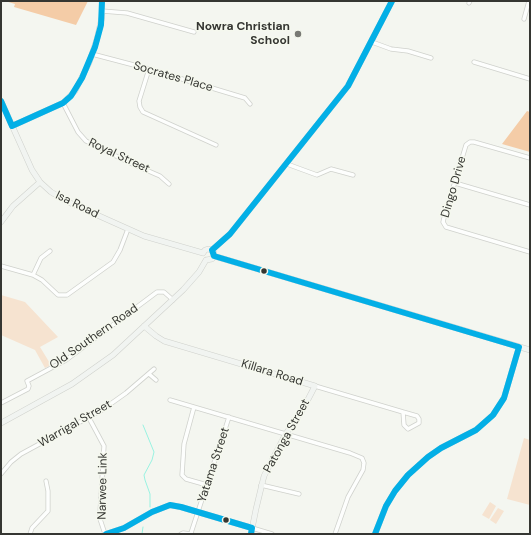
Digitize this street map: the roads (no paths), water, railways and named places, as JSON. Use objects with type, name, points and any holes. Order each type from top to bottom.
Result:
[{"type":"main road","points":[[12,126],[63,103],[71,96],[78,86],[92,54],[101,25],[102,1]]},
{"type":"main road","points":[[212,250],[230,234],[348,86],[392,1]]},
{"type":"main road","name":"Isa Road","points":[[1,101],[32,170],[40,182],[54,195],[128,230],[155,240],[203,253]]},
{"type":"main road","points":[[1,220],[13,206],[40,182]]},
{"type":"main road","points":[[212,250],[206,249],[203,253],[203,257],[206,260],[211,260],[214,256]]},
{"type":"main road","points":[[212,250],[214,256]]},
{"type":"main road","points":[[214,256],[530,350]]},
{"type":"main road","name":"Old Southern Road","points":[[1,423],[72,384],[113,356],[173,300],[199,272],[206,260]]},
{"type":"main road","name":"Killara Road","points":[[144,326],[164,341],[315,386]]},
{"type":"main road","points":[[375,534],[386,506],[395,491],[408,475],[428,457],[441,448],[476,430],[493,415],[505,394],[519,347]]},
{"type":"main road","name":"Patonga Street","points":[[251,534],[261,485],[272,458],[285,435],[305,406],[315,386]]},
{"type":"main road","points":[[105,534],[124,528],[152,512],[170,505],[252,528]]},
{"type":"street","points":[[524,19],[529,1]]},
{"type":"street","points":[[102,11],[135,14],[194,32]]},
{"type":"street","points":[[372,42],[386,48],[408,51],[431,58]]},
{"type":"street","name":"Socrates Place","points":[[92,54],[149,69],[245,98],[250,104]]},
{"type":"street","points":[[474,62],[530,79]]},
{"type":"street","points":[[149,69],[139,101],[143,112],[216,145]]},
{"type":"street","name":"Royal Street","points":[[63,103],[78,132],[86,141],[130,163],[157,174],[169,184]]},
{"type":"street","name":"Dingo Drive","points":[[530,158],[470,142],[466,145],[444,218],[444,224],[446,227],[530,252]]},
{"type":"street","points":[[287,164],[317,175],[331,169],[353,175]]},
{"type":"street","points":[[455,183],[530,205]]},
{"type":"street","points":[[1,266],[33,275],[42,280],[56,294],[61,296],[67,295],[113,262],[120,250],[128,230]]},
{"type":"street","points":[[33,275],[41,258],[50,251]]},
{"type":"street","name":"Old Southern Road","points":[[1,403],[28,389],[29,386],[27,381],[66,360],[157,292],[164,292],[173,300]]},
{"type":"street","name":"Warrigal Street","points":[[1,474],[11,462],[21,454],[89,418],[126,393],[154,368]]},
{"type":"street","points":[[149,374],[156,380]]},
{"type":"street","name":"Killara Road","points":[[315,386],[417,416],[419,423],[408,429],[404,425],[403,412]]},
{"type":"street","points":[[170,400],[362,458],[364,466],[363,470],[348,497],[334,534]]},
{"type":"street","points":[[194,407],[184,444],[182,475],[186,479],[207,485]]},
{"type":"street","name":"Yatama Street","points":[[192,534],[229,417]]},
{"type":"street","name":"Narwee Link","points":[[89,418],[104,446],[100,519],[105,534]]},
{"type":"street","points":[[30,534],[32,528],[48,511],[48,491],[46,482]]},
{"type":"street","points":[[261,485],[299,494]]},
{"type":"street","points":[[252,528],[272,534]]},
{"type":"street","points":[[181,534],[192,534]]},
{"type":"waterway","points":[[143,425],[154,452],[152,460],[144,475],[150,494],[150,507]]},
{"type":"waterway","points":[[142,534],[143,527]]},
{"type":"place","name":"Nowra Christian School","points":[[298,34]]}]
